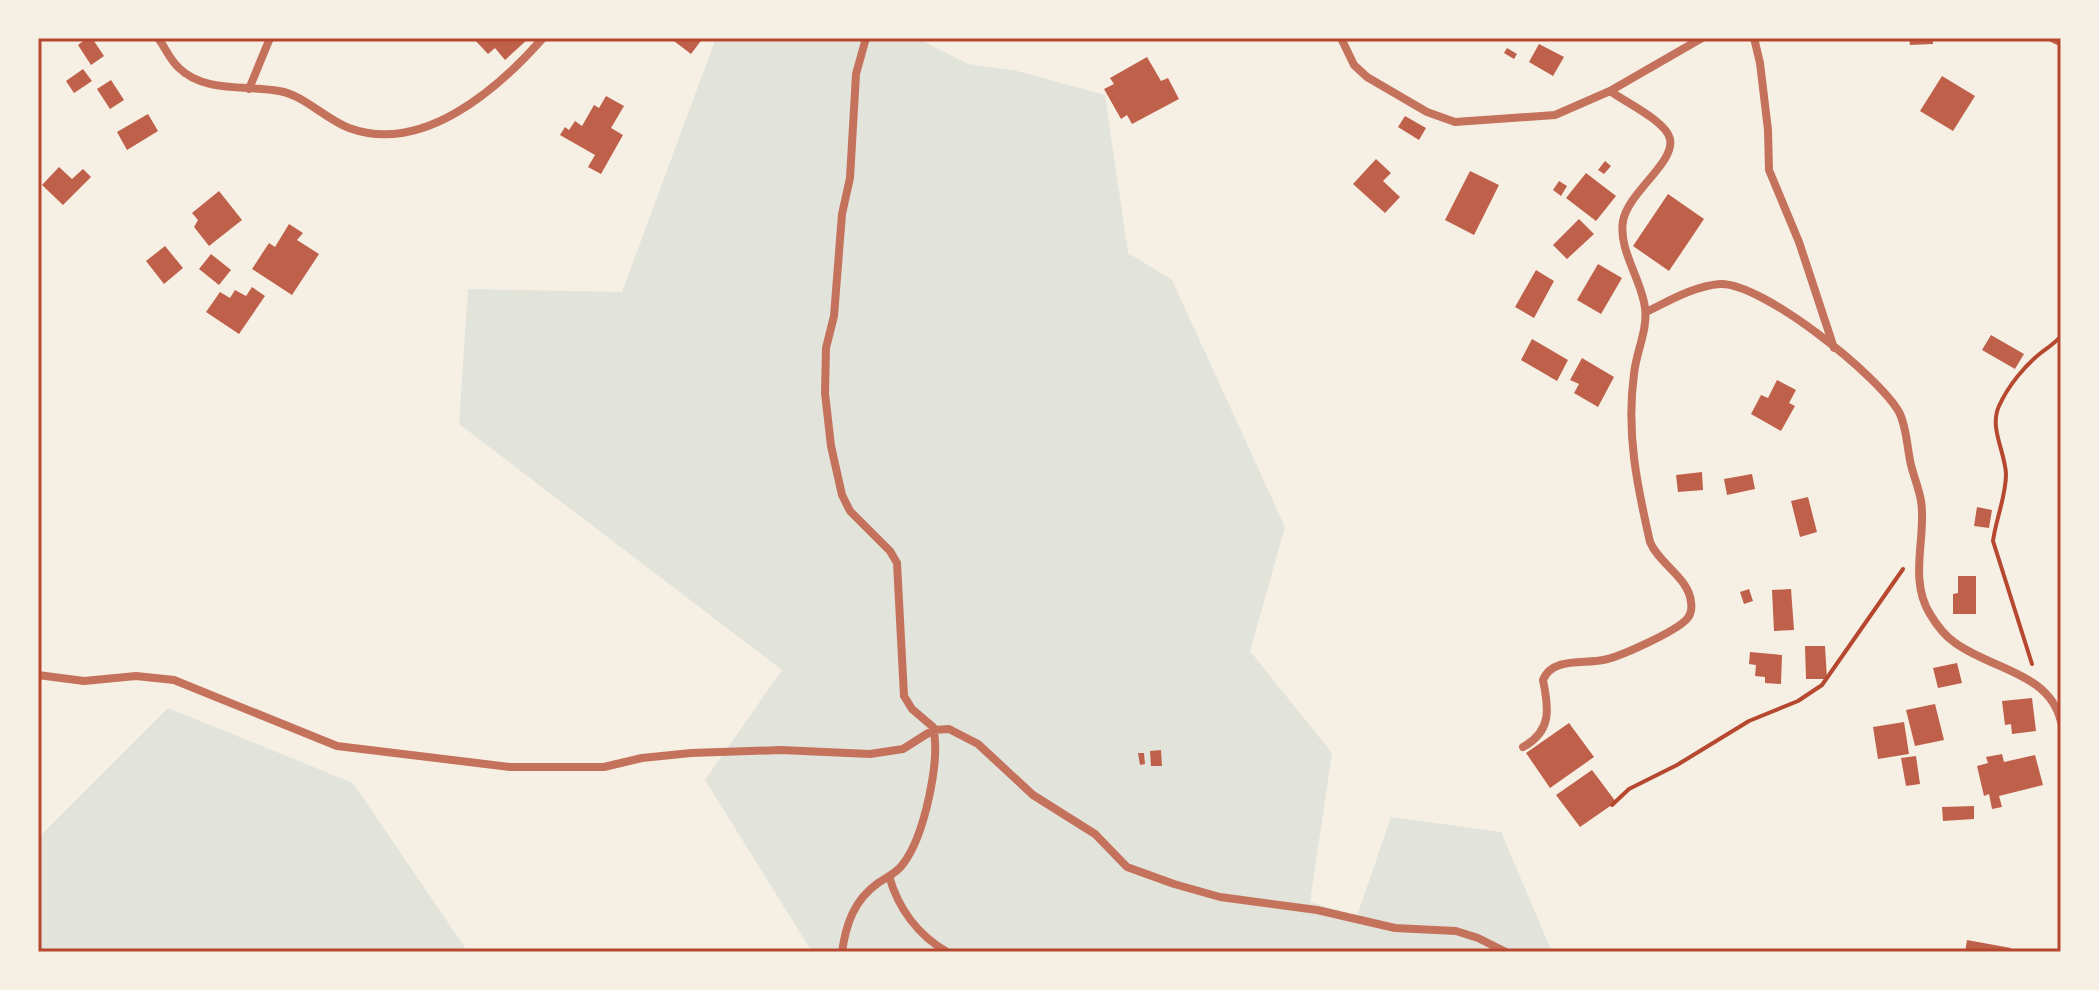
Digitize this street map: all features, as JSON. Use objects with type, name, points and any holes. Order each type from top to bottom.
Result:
[{"type":"street","points":[[158,38],[177,67],[185,73],[221,86],[284,92],[360,131],[403,132],[425,128],[453,116],[522,62],[543,38]]},
{"type":"street","points":[[249,89],[270,38]]},
{"type":"street","points":[[842,952],[851,915],[871,888],[897,871],[913,849],[924,813],[935,756],[930,723],[912,709],[904,696],[897,563],[890,551],[850,511],[842,495],[831,446],[825,393],[826,348],[834,316],[842,214],[850,178],[856,74],[866,38]]},
{"type":"street","points":[[1341,38],[1354,65],[1367,77],[1446,120],[1464,122],[1555,115],[1610,91],[1702,38]]},
{"type":"street","points":[[1754,38],[1768,130],[1769,170],[1799,242],[1834,349]]},
{"type":"street","points":[[1523,747],[1540,736],[1549,707],[1543,680],[1552,668],[1606,660],[1652,640],[1685,621],[1690,614],[1689,593],[1657,556],[1650,542],[1630,438],[1634,375],[1646,312],[1641,285],[1622,234],[1622,224],[1631,199],[1664,162],[1671,142],[1657,121],[1610,91]]},
{"type":"street","points":[[1646,312],[1694,290],[1731,285],[1774,302],[1882,390],[1901,415],[1921,498],[1918,560],[1927,610],[1952,641],[2039,687],[2057,705],[2061,722]]},
{"type":"street","points":[[38,675],[84,681],[136,676],[174,680],[337,746],[510,767],[604,767],[642,758],[691,753],[781,750],[870,754],[903,749],[933,730],[949,729],[978,744],[1033,795],[1095,834],[1127,867],[1220,897],[1317,910],[1395,928],[1456,931],[1506,952]]},
{"type":"street","points":[[889,876],[902,909],[922,932],[947,952]]},
{"type":"path","points":[[2039,687],[1993,541],[1995,523],[2006,490],[2006,469],[1995,426],[1997,410],[2007,391],[2032,361],[2061,336]]},
{"type":"path","points":[[1612,805],[1629,789],[1677,765],[1749,721],[1798,701],[1822,685],[1918,547]]},
{"type":"shaded area","points":[[716,38],[917,38],[968,64],[1017,71],[1105,95],[1128,253],[1172,280],[1285,527],[1250,651],[1332,753],[1310,902],[1357,916],[1391,817],[1501,832],[1552,952],[812,952],[705,780],[782,670],[459,424],[468,289],[622,292]]},
{"type":"shaded area","points":[[168,708],[353,783],[468,952],[38,952],[38,838]]},
{"type":"building","points":[[92,38],[104,56],[91,65],[78,45]]},
{"type":"building","points":[[473,38],[529,38],[505,60],[495,48],[488,54]]},
{"type":"building","points":[[670,38],[703,38],[691,54]]},
{"type":"building","points":[[1909,38],[1933,38],[1933,44],[1910,45]]},
{"type":"building","points":[[2043,38],[2061,38],[2061,47]]},
{"type":"building","points":[[1539,44],[1564,57],[1553,76],[1529,62]]},
{"type":"building","points":[[1507,48],[1517,54],[1514,59],[1504,53]]},
{"type":"building","points":[[1147,57],[1161,81],[1168,78],[1179,99],[1132,124],[1127,115],[1121,119],[1104,89],[1114,84],[1110,78]]},
{"type":"building","points":[[83,69],[92,81],[74,93],[66,81]]},
{"type":"building","points":[[1942,76],[1975,96],[1953,131],[1920,111]]},
{"type":"building","points":[[111,80],[124,100],[110,109],[97,89]]},
{"type":"building","points":[[606,96],[624,106],[611,128],[623,135],[601,174],[588,167],[595,155],[560,135],[565,127],[569,130],[575,121],[582,126],[594,105],[599,108]]},
{"type":"building","points":[[148,114],[158,131],[127,150],[117,132]]},
{"type":"building","points":[[1405,116],[1426,128],[1419,140],[1398,127]]},
{"type":"building","points":[[1376,159],[1391,173],[1383,181],[1400,197],[1385,213],[1353,184]]},
{"type":"building","points":[[1605,161],[1611,166],[1604,174],[1598,170]]},
{"type":"building","points":[[59,167],[72,179],[83,169],[91,177],[63,205],[42,185]]},
{"type":"building","points":[[1470,171],[1499,185],[1474,235],[1445,220]]},
{"type":"building","points":[[1586,173],[1616,196],[1596,221],[1566,198]]},
{"type":"building","points":[[1559,181],[1567,186],[1561,196],[1553,190]]},
{"type":"building","points":[[219,191],[242,220],[209,246],[194,227],[198,220],[192,213]]},
{"type":"building","points":[[1668,194],[1704,219],[1669,271],[1633,246]]},
{"type":"building","points":[[1579,219],[1594,234],[1567,259],[1553,245]]},
{"type":"building","points":[[289,224],[303,233],[297,240],[319,254],[292,295],[252,269],[269,243],[275,247]]},
{"type":"building","points":[[165,246],[183,268],[164,284],[146,261]]},
{"type":"building","points":[[211,254],[231,270],[219,285],[199,269]]},
{"type":"building","points":[[1598,264],[1622,278],[1601,314],[1577,300]]},
{"type":"building","points":[[1536,270],[1554,281],[1534,318],[1515,307]]},
{"type":"building","points":[[252,287],[265,296],[239,334],[206,312],[220,292],[230,298],[235,290],[246,296]]},
{"type":"building","points":[[1991,335],[2024,354],[2015,369],[1982,350]]},
{"type":"building","points":[[1532,339],[1568,360],[1557,381],[1521,360]]},
{"type":"building","points":[[1582,358],[1614,377],[1598,407],[1574,393],[1579,384],[1570,380]]},
{"type":"building","points":[[1777,380],[1796,390],[1789,403],[1795,406],[1781,431],[1751,414],[1761,395],[1768,398]]},
{"type":"building","points":[[1702,472],[1703,490],[1678,492],[1676,475]]},
{"type":"building","points":[[1752,474],[1755,489],[1727,495],[1724,479]]},
{"type":"building","points":[[1808,497],[1817,532],[1800,537],[1791,501]]},
{"type":"building","points":[[1977,507],[1992,510],[1989,528],[1974,526]]},
{"type":"building","points":[[1958,576],[1976,576],[1976,614],[1953,614],[1953,594],[1958,593]]},
{"type":"building","points":[[1749,589],[1753,601],[1744,604],[1740,592]]},
{"type":"building","points":[[1791,589],[1794,630],[1774,631],[1772,590]]},
{"type":"building","points":[[1805,646],[1825,646],[1827,679],[1806,679]]},
{"type":"building","points":[[1750,652],[1782,655],[1781,684],[1765,683],[1765,677],[1755,676],[1756,665],[1749,664]]},
{"type":"building","points":[[1957,663],[1962,683],[1938,688],[1933,668]]},
{"type":"building","points":[[2032,698],[2036,731],[2012,734],[2011,724],[2005,725],[2002,701]]},
{"type":"building","points":[[1935,704],[1944,740],[1915,746],[1906,710]]},
{"type":"building","points":[[1904,722],[1909,754],[1878,759],[1873,727]]},
{"type":"building","points":[[1569,723],[1594,757],[1550,788],[1526,753]]},
{"type":"building","points":[[1161,750],[1162,766],[1151,766],[1150,751]]},
{"type":"building","points":[[1138,753],[1144,753],[1145,764],[1140,765]]},
{"type":"building","points":[[2002,754],[2004,762],[2035,755],[2043,785],[1999,796],[2002,807],[1992,809],[1989,794],[1984,796],[1977,766],[1988,763],[1986,757]]},
{"type":"building","points":[[1916,756],[1920,784],[1906,786],[1901,758]]},
{"type":"building","points":[[1592,770],[1616,802],[1580,827],[1556,795]]},
{"type":"building","points":[[1974,806],[1974,819],[1943,821],[1942,807]]},
{"type":"building","points":[[1967,940],[2011,948],[2010,952],[1965,952]]}]
